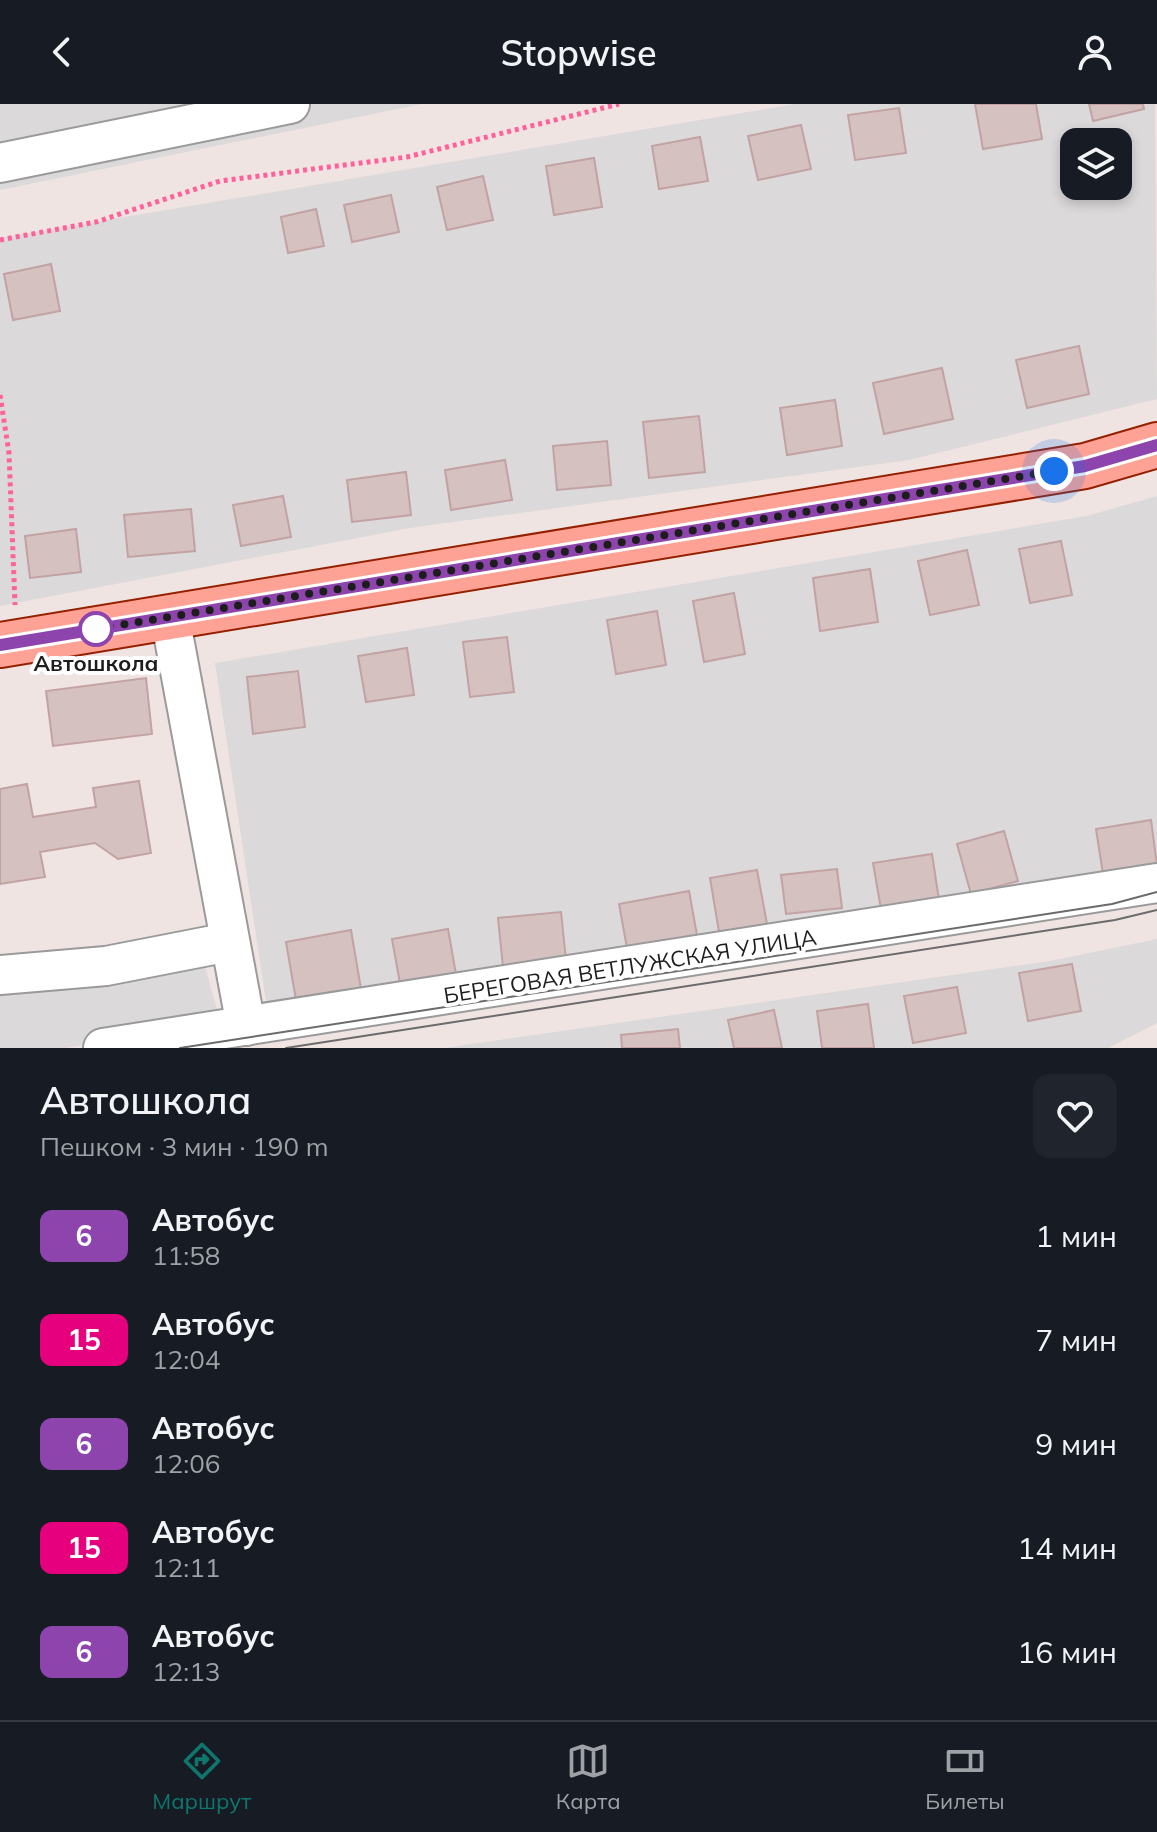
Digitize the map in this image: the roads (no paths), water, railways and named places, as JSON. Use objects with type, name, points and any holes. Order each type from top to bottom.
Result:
[{"type":"main road","points":[[8,643],[1085,466],[1157,445]]},
{"type":"street","points":[[0,163],[290,104]]},
{"type":"street","points":[[170,617],[246,1026]]},
{"type":"street","name":"БЕРЕГОВАЯ ВЕТЛУЖСКАЯ УЛИЦА","points":[[103,1048],[1157,883]]},
{"type":"street","points":[[0,975],[106,966],[229,942]]},
{"type":"tram line","points":[[180,1048],[1112,904],[1157,892]]},
{"type":"tram line","points":[[286,1048],[1115,920],[1157,910]]},
{"type":"place","name":"Автошкола","points":[[96,629]]}]
